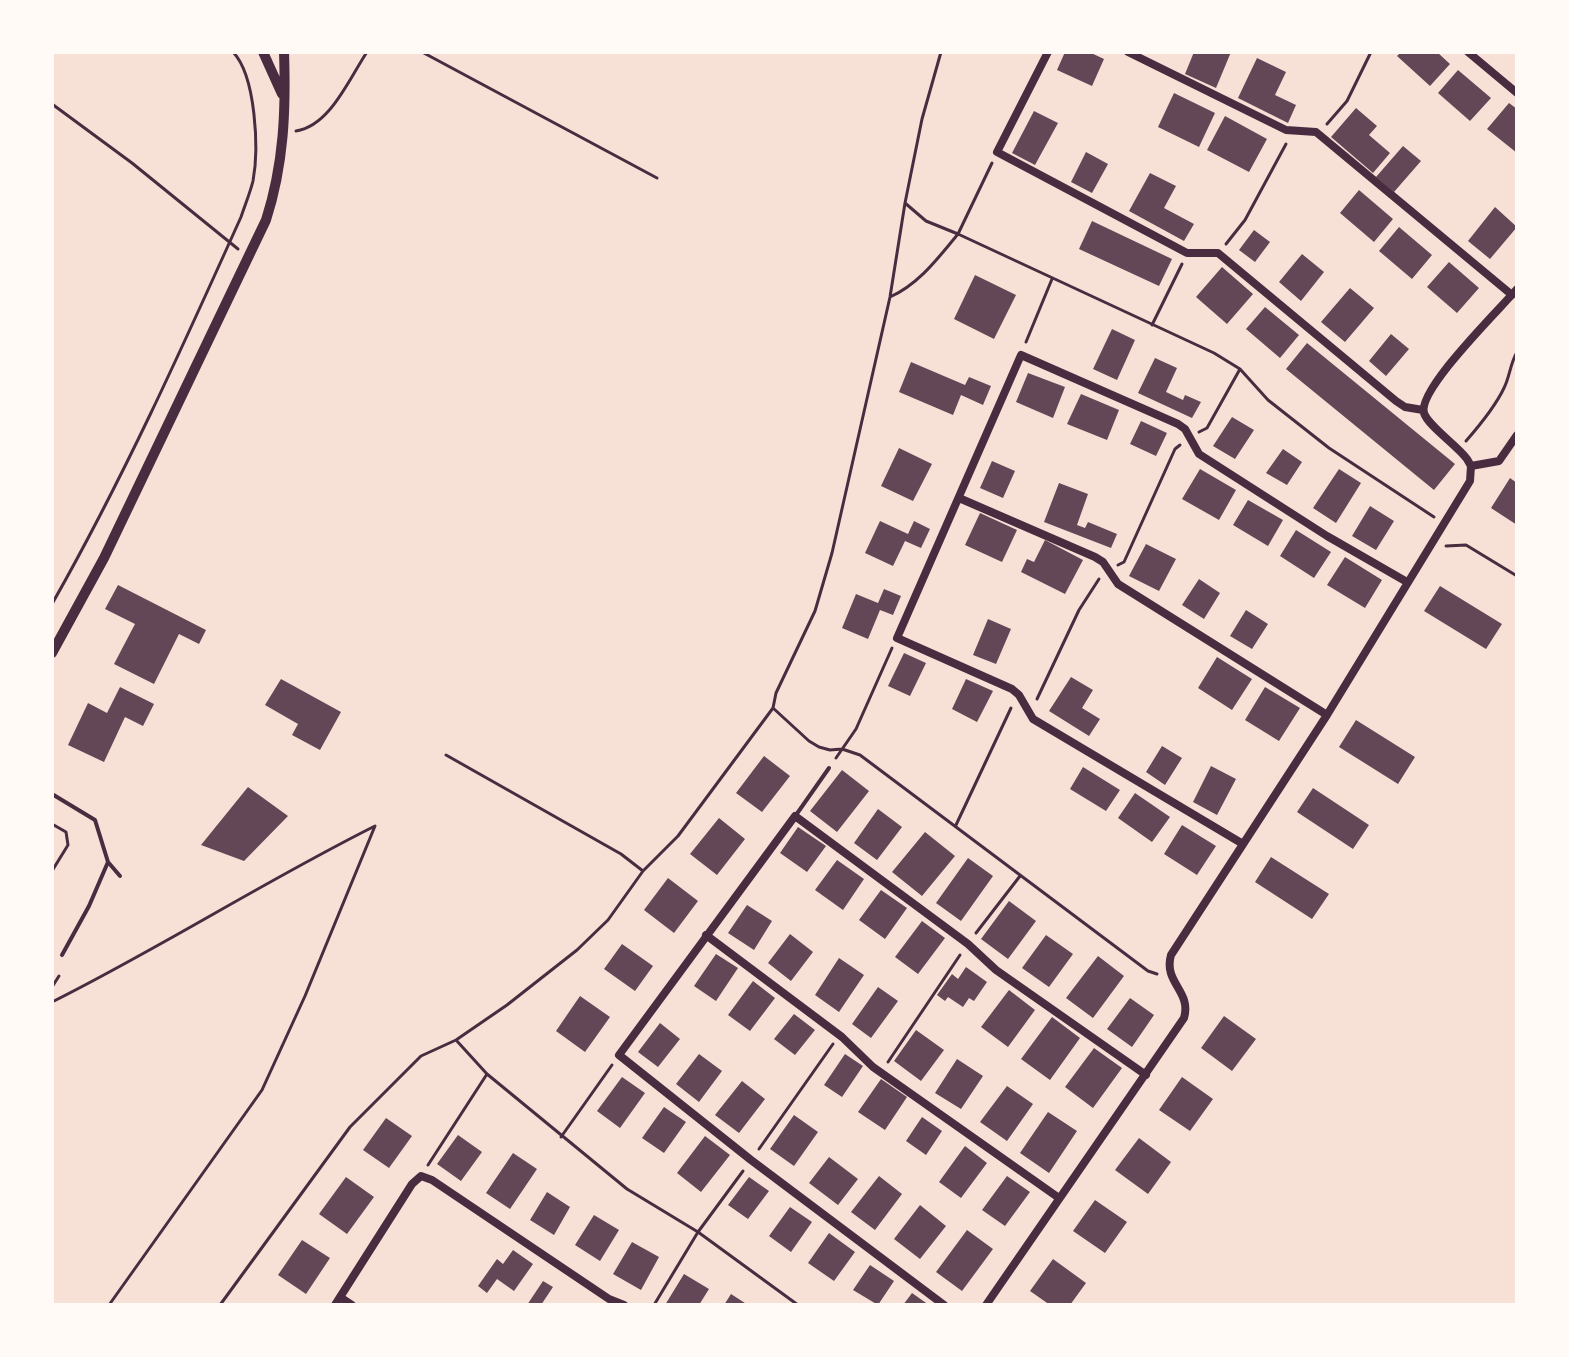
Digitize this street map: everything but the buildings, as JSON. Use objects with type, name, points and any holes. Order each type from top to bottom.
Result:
[{"type":"street","points":[[263,52],[284,99]]},
{"type":"street","points":[[52,653],[104,558],[250,258],[275,192],[284,131],[284,52]]},
{"type":"street","points":[[1048,52],[997,152],[1187,253],[1218,253],[1396,401],[1405,407],[1423,410]]},
{"type":"street","points":[[986,1305],[1174,1034],[1186,1011],[1183,994],[1168,968],[1171,955],[1327,715],[1470,481],[1471,466],[1459,448],[1426,417],[1423,410],[1429,392],[1438,380],[1515,292],[1316,132],[1286,130],[1128,52]]},
{"type":"street","points":[[1468,52],[1517,93]]},
{"type":"street","points":[[1243,844],[1033,719],[1012,689],[897,638],[1021,355],[1178,424],[1190,436],[1199,454],[1327,536],[1407,582]]},
{"type":"street","points":[[1471,466],[1499,461],[1517,435]]},
{"type":"street","points":[[959,498],[1095,557],[1118,584],[1327,715]]},
{"type":"street","points":[[944,1305],[751,1160],[619,1055],[795,816],[968,944],[996,970],[1146,1075]]},
{"type":"street","points":[[706,935],[842,1037],[880,1072],[1059,1198]]},
{"type":"street","points":[[352,1305],[338,1301],[412,1184],[421,1176],[432,1180],[609,1299],[624,1305]]},
{"type":"lane","points":[[795,816],[829,768]]},
{"type":"lane","points":[[52,794],[95,820],[108,862],[120,876]]},
{"type":"lane","points":[[62,955],[89,906],[108,862]]},
{"type":"path","points":[[52,604],[114,489],[230,242],[249,194],[254,167],[253,117],[248,84],[233,52]]},
{"type":"path","points":[[284,131],[309,128],[320,122],[367,52]]},
{"type":"path","points":[[422,52],[657,178]]},
{"type":"path","points":[[220,1305],[350,1127],[421,1056],[456,1040],[507,1005],[577,950],[608,920],[643,871],[678,836],[773,708],[776,693],[815,611],[832,553],[890,297],[922,119],[941,52]]},
{"type":"path","points":[[1218,253],[1245,220],[1288,142],[1303,131],[1325,127],[1347,101],[1371,52]]},
{"type":"path","points":[[52,104],[230,242]]},
{"type":"path","points":[[890,297],[905,290],[929,269],[958,234],[997,152]]},
{"type":"path","points":[[905,203],[926,221],[1214,353],[1240,369],[1268,400],[1329,448],[1444,523]]},
{"type":"path","points":[[1152,325],[1187,253]]},
{"type":"path","points":[[1021,355],[1052,279]]},
{"type":"path","points":[[1459,448],[1481,425],[1504,388],[1509,367],[1517,352]]},
{"type":"path","points":[[1026,712],[1041,694],[1079,610],[1095,583],[1124,562],[1175,449],[1190,436],[1207,428],[1240,369]]},
{"type":"path","points":[[1430,546],[1466,545],[1517,576]]},
{"type":"path","points":[[842,749],[856,729],[897,638]]},
{"type":"path","points":[[956,826],[1007,714],[1019,695]]},
{"type":"path","points":[[773,708],[809,741],[830,750],[842,749],[860,755],[1148,971],[1171,978]]},
{"type":"path","points":[[446,755],[621,854],[643,871]]},
{"type":"path","points":[[52,824],[66,832],[68,845],[52,871]]},
{"type":"path","points":[[52,1002],[117,970],[278,877],[375,826],[305,996],[262,1090],[109,1305]]},
{"type":"path","points":[[880,1072],[968,944],[1020,876]]},
{"type":"path","points":[[52,987],[59,976]]},
{"type":"path","points":[[456,1040],[487,1074],[627,1189],[698,1232],[798,1305]]},
{"type":"path","points":[[561,1137],[619,1055]]},
{"type":"path","points":[[421,1176],[487,1074]]}]
